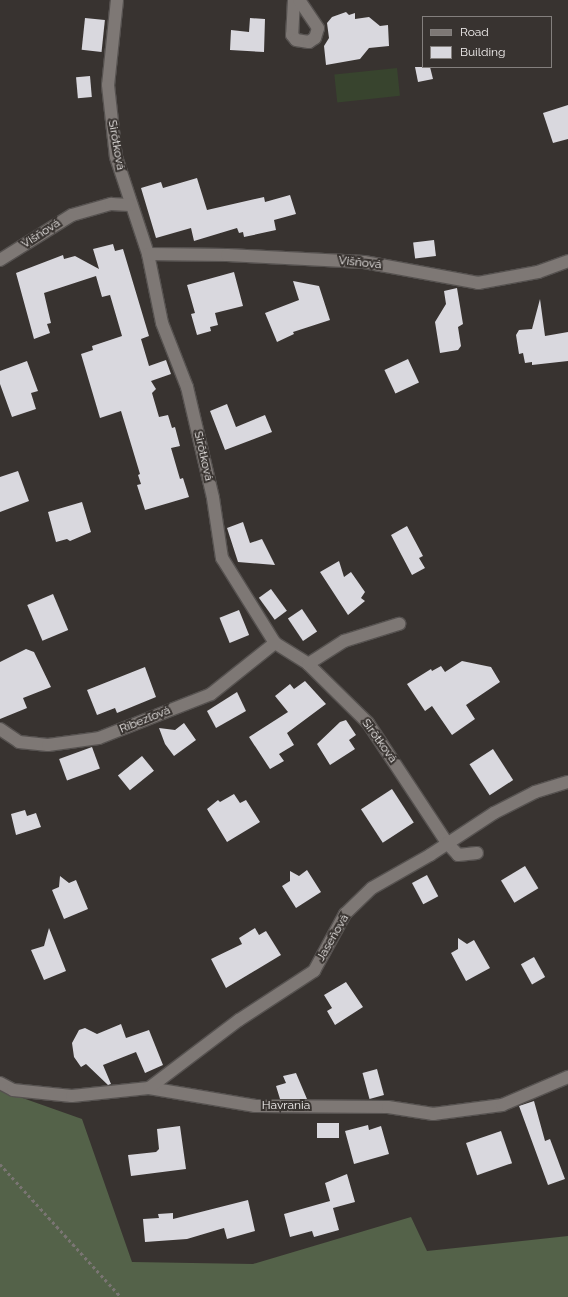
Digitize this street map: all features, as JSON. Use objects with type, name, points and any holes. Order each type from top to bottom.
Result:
[{"type":"street","name":"Sirôtková","points":[[117,0],[108,85],[116,157],[130,205],[148,254],[162,323],[187,386],[213,498],[222,558],[275,643],[308,664],[368,723],[447,843],[458,855],[477,853]]},
{"type":"street","points":[[294,0],[292,35],[296,40],[309,42],[315,38],[318,28],[299,0]]},
{"type":"street","name":"Višňová","points":[[0,260],[72,215],[111,204],[130,205]]},
{"type":"street","name":"Višňová","points":[[148,254],[227,255],[364,262],[478,283],[538,272],[568,261]]},
{"type":"street","points":[[308,664],[344,641],[399,624]]},
{"type":"street","name":"Ríbezľová","points":[[0,729],[19,742],[48,745],[99,738],[211,694],[275,643]]},
{"type":"street","name":"Jaseňová","points":[[149,1088],[239,1020],[314,971],[345,914],[372,888],[430,855],[494,813],[535,792],[568,782]]},
{"type":"street","name":"Havrania","points":[[0,1083],[13,1090],[72,1096],[149,1088],[255,1106],[388,1107],[433,1114],[502,1105],[568,1077]]},
{"type":"path","points":[[0,1164],[121,1297]]},
{"type":"green space","points":[[397,68],[400,96],[337,102],[334,75]]},
{"type":"green space","points":[[0,1090],[82,1119],[132,1262],[253,1264],[411,1217],[427,1251],[568,1236],[568,1297],[0,1297]]},
{"type":"building","points":[[346,12],[349,15],[355,13],[355,19],[369,17],[380,26],[388,25],[389,46],[369,48],[360,59],[326,65],[324,46],[329,38],[327,23],[332,17]]},
{"type":"building","points":[[85,18],[105,20],[102,52],[82,50]]},
{"type":"building","points":[[250,18],[265,19],[264,52],[230,50],[231,30],[249,32]]},
{"type":"building","points":[[415,67],[430,68],[433,79],[418,82]]},
{"type":"building","points":[[90,76],[92,97],[78,98],[76,77]]},
{"type":"building","points":[[568,105],[568,139],[553,143],[543,113]]},
{"type":"building","points":[[197,178],[207,210],[264,197],[265,202],[290,195],[296,214],[274,220],[276,230],[244,237],[243,232],[239,233],[237,228],[194,241],[191,228],[156,238],[141,188],[161,182],[163,188]]},
{"type":"building","points":[[434,240],[436,256],[415,258],[413,243]]},
{"type":"building","points":[[113,244],[115,251],[123,249],[149,336],[141,339],[149,366],[166,360],[171,374],[151,381],[156,389],[152,393],[159,417],[168,415],[172,428],[175,427],[180,446],[171,448],[180,479],[183,478],[189,497],[145,510],[137,485],[141,484],[138,475],[140,474],[121,411],[100,418],[81,354],[93,350],[92,346],[122,336],[110,295],[102,297],[96,276],[44,293],[51,323],[47,324],[50,333],[34,339],[16,273],[63,255],[64,259],[75,256],[99,269],[93,249]]},
{"type":"building","points":[[234,272],[243,306],[215,313],[218,325],[210,327],[211,331],[197,335],[191,314],[195,313],[187,285]]},
{"type":"building","points":[[293,281],[319,286],[330,320],[293,332],[294,334],[277,342],[265,313],[299,300]]},
{"type":"building","points":[[457,288],[463,324],[458,327],[461,346],[458,350],[440,353],[435,322],[446,304],[444,291]]},
{"type":"building","points":[[540,299],[545,336],[568,332],[568,361],[532,365],[532,362],[525,363],[523,353],[519,354],[516,335],[519,330],[532,329]]},
{"type":"building","points":[[408,359],[419,383],[395,394],[384,370]]},
{"type":"building","points":[[27,361],[38,391],[31,393],[36,409],[12,417],[0,384],[0,371]]},
{"type":"building","points":[[227,404],[236,427],[265,415],[272,432],[225,450],[210,411]]},
{"type":"building","points":[[18,471],[29,501],[0,512],[0,477]]},
{"type":"building","points":[[82,502],[91,532],[70,541],[67,539],[56,542],[48,512]]},
{"type":"building","points":[[243,522],[250,543],[262,539],[275,565],[238,562],[227,528]]},
{"type":"building","points":[[407,526],[423,556],[419,558],[425,568],[412,575],[391,535]]},
{"type":"building","points":[[339,561],[344,577],[351,572],[365,592],[361,598],[365,601],[348,615],[320,572]]},
{"type":"building","points":[[271,589],[287,611],[275,620],[259,598]]},
{"type":"building","points":[[53,594],[68,630],[42,641],[27,605]]},
{"type":"building","points":[[302,609],[317,631],[303,641],[288,619]]},
{"type":"building","points":[[239,610],[249,635],[230,643],[220,618]]},
{"type":"building","points":[[26,649],[34,652],[51,687],[23,698],[27,708],[0,719],[0,662]]},
{"type":"building","points":[[462,661],[491,667],[500,682],[466,705],[475,719],[452,735],[432,706],[425,711],[407,684],[431,669],[432,671],[441,666],[445,672]]},
{"type":"building","points":[[145,667],[156,697],[117,713],[115,708],[97,715],[87,690]]},
{"type":"building","points":[[305,681],[326,704],[287,733],[294,745],[279,754],[284,761],[270,769],[249,737],[288,712],[275,696],[290,684],[294,689]]},
{"type":"building","points":[[237,692],[246,711],[216,728],[207,711]]},
{"type":"building","points":[[346,720],[356,735],[349,740],[355,749],[330,765],[317,744],[340,722]]},
{"type":"building","points":[[184,723],[196,740],[174,756],[165,744],[159,728],[175,730]]},
{"type":"building","points":[[92,747],[100,769],[67,781],[59,759]]},
{"type":"building","points":[[493,749],[513,780],[490,795],[470,764]]},
{"type":"building","points":[[142,756],[154,771],[130,790],[118,776]]},
{"type":"building","points":[[392,789],[414,823],[383,843],[361,809]]},
{"type":"building","points":[[234,794],[240,803],[246,800],[260,822],[227,842],[207,809],[218,800],[220,802]]},
{"type":"building","points":[[25,810],[27,816],[36,813],[41,827],[16,835],[11,814]]},
{"type":"building","points":[[525,866],[538,888],[514,903],[501,880]]},
{"type":"building","points":[[307,870],[321,892],[296,908],[282,886],[290,881],[290,871],[299,876]]},
{"type":"building","points":[[427,875],[438,896],[423,904],[412,883]]},
{"type":"building","points":[[60,876],[69,883],[76,880],[88,909],[64,919],[52,890],[59,887]]},
{"type":"building","points":[[49,928],[66,971],[44,980],[31,950],[44,946]]},
{"type":"building","points":[[255,928],[259,935],[266,931],[281,955],[226,988],[211,959],[242,944],[239,938]]},
{"type":"building","points":[[458,938],[467,944],[474,940],[490,968],[466,981],[451,953],[458,949]]},
{"type":"building","points":[[534,957],[545,977],[532,984],[521,964]]},
{"type":"building","points":[[346,982],[363,1007],[335,1025],[327,1011],[332,1008],[324,995]]},
{"type":"building","points":[[121,1024],[126,1038],[149,1030],[163,1065],[145,1073],[136,1052],[103,1065],[111,1084],[108,1085],[86,1064],[81,1067],[74,1057],[72,1043],[79,1030],[85,1028],[97,1034]]},
{"type":"building","points":[[377,1069],[384,1095],[369,1099],[363,1073]]},
{"type":"building","points":[[296,1073],[307,1099],[280,1099],[276,1086],[286,1083],[283,1076]]},
{"type":"building","points":[[534,1101],[545,1141],[550,1139],[565,1179],[548,1185],[519,1106]]},
{"type":"building","points":[[317,1123],[339,1123],[339,1138],[317,1138]]},
{"type":"building","points":[[368,1125],[369,1130],[381,1126],[389,1154],[354,1164],[345,1131]]},
{"type":"building","points":[[180,1126],[186,1169],[131,1176],[128,1155],[156,1152],[159,1149],[157,1129]]},
{"type":"building","points":[[501,1131],[512,1163],[477,1175],[466,1143]]},
{"type":"building","points":[[347,1174],[355,1202],[333,1208],[339,1230],[314,1237],[312,1231],[290,1237],[284,1214],[330,1201],[325,1183]]},
{"type":"building","points":[[248,1200],[255,1231],[227,1239],[224,1228],[187,1239],[145,1242],[143,1219],[159,1218],[158,1214],[173,1213],[173,1219]]}]
